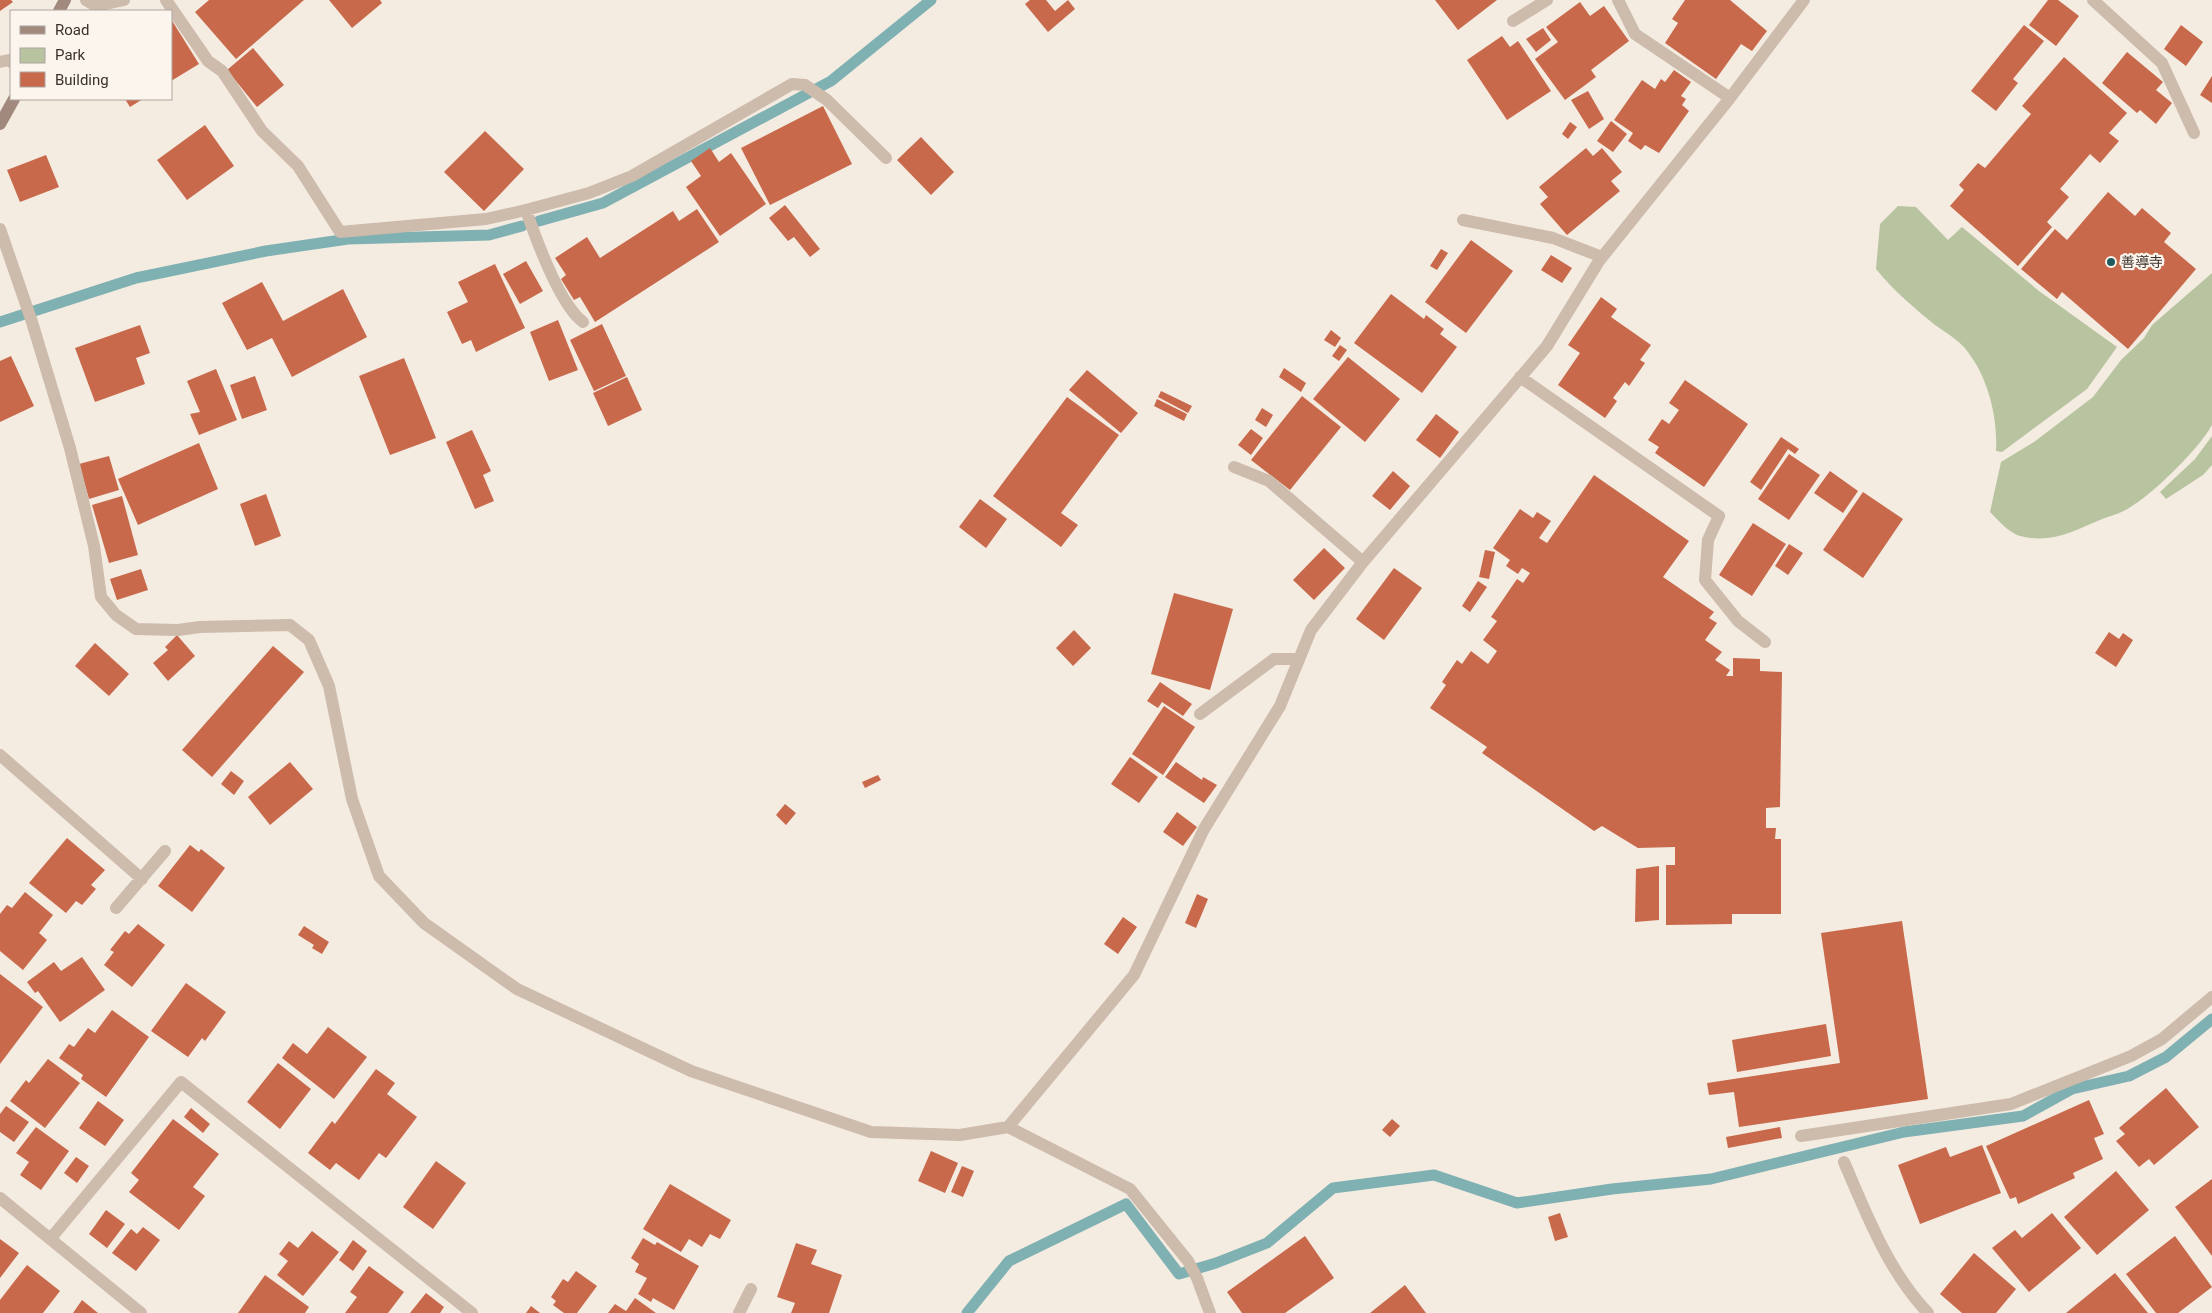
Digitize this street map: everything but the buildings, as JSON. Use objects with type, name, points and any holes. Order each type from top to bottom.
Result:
[{"type":"main road","points":[[0,124],[13,100]]},
{"type":"street","points":[[86,0],[96,6],[124,0]]},
{"type":"street","points":[[166,0],[208,60],[222,71],[262,131],[298,166],[340,232],[486,219],[589,193],[632,176],[792,84],[804,85],[827,100],[886,158]]},
{"type":"street","points":[[1513,21],[1547,0]]},
{"type":"street","points":[[1618,0],[1636,34],[1730,98]]},
{"type":"street","points":[[1008,1127],[1134,975],[1204,829],[1280,706],[1311,630],[1363,562],[1547,346],[1602,257],[1730,98],[1804,0]]},
{"type":"street","points":[[2093,0],[2162,63],[2194,133]]},
{"type":"street","points":[[526,210],[537,241],[572,314],[583,322]]},
{"type":"street","points":[[1463,220],[1553,238],[1602,257]]},
{"type":"street","points":[[0,228],[32,322],[70,448],[94,546],[101,597],[116,615],[136,629],[178,630],[200,626],[290,625],[309,640],[329,686],[352,799],[379,876],[424,923],[517,989],[691,1071],[871,1132],[960,1135],[1008,1127],[1130,1189],[1188,1261],[1197,1278],[1210,1313]]},
{"type":"street","points":[[1520,377],[1719,516],[1708,540],[1705,580],[1738,622],[1765,642]]},
{"type":"street","points":[[1234,468],[1270,481],[1363,562]]},
{"type":"street","points":[[1200,714],[1274,659],[1299,658]]},
{"type":"street","points":[[0,755],[142,879]]},
{"type":"street","points":[[116,908],[165,851]]},
{"type":"street","points":[[1801,1136],[2011,1104],[2131,1056],[2162,1039],[2212,997]]},
{"type":"street","points":[[51,1238],[181,1082],[472,1313]]},
{"type":"street","points":[[1844,1162],[1875,1233],[1908,1292],[1928,1313]]},
{"type":"street","points":[[0,1198],[141,1313]]},
{"type":"street","points":[[739,1313],[751,1289]]},
{"type":"green space","points":[[1898,206],[1916,207],[1948,240],[1962,227],[2039,291],[2117,347],[2087,389],[2002,452],[1996,451],[1993,409],[1985,382],[1971,357],[1960,343],[1935,325],[1904,298],[1876,269],[1880,224]]},
{"type":"green space","points":[[2212,273],[2212,425],[2197,446],[2163,482],[2122,512],[2071,532],[2052,537],[2032,538],[2020,536],[2008,529],[1990,512],[2001,462],[2034,442],[2093,397],[2121,360],[2144,338],[2152,325]]},
{"type":"green space","points":[[2212,436],[2212,465],[2203,475],[2166,499],[2160,492],[2195,459]]},
{"type":"waterway","points":[[539,221],[603,203],[831,81],[931,0]]},
{"type":"waterway","points":[[0,322],[136,278],[266,251],[348,239],[489,235],[522,226]]},
{"type":"waterway","points":[[967,1313],[1009,1261],[1126,1204],[1179,1274],[1216,1263],[1267,1243],[1333,1188],[1434,1175],[1517,1203],[1612,1189],[1711,1179],[1904,1132],[2023,1116],[2072,1089],[2129,1076],[2166,1057],[2212,1019]]},
{"type":"place","name":"善導寺","points":[[2111,262]]}]
